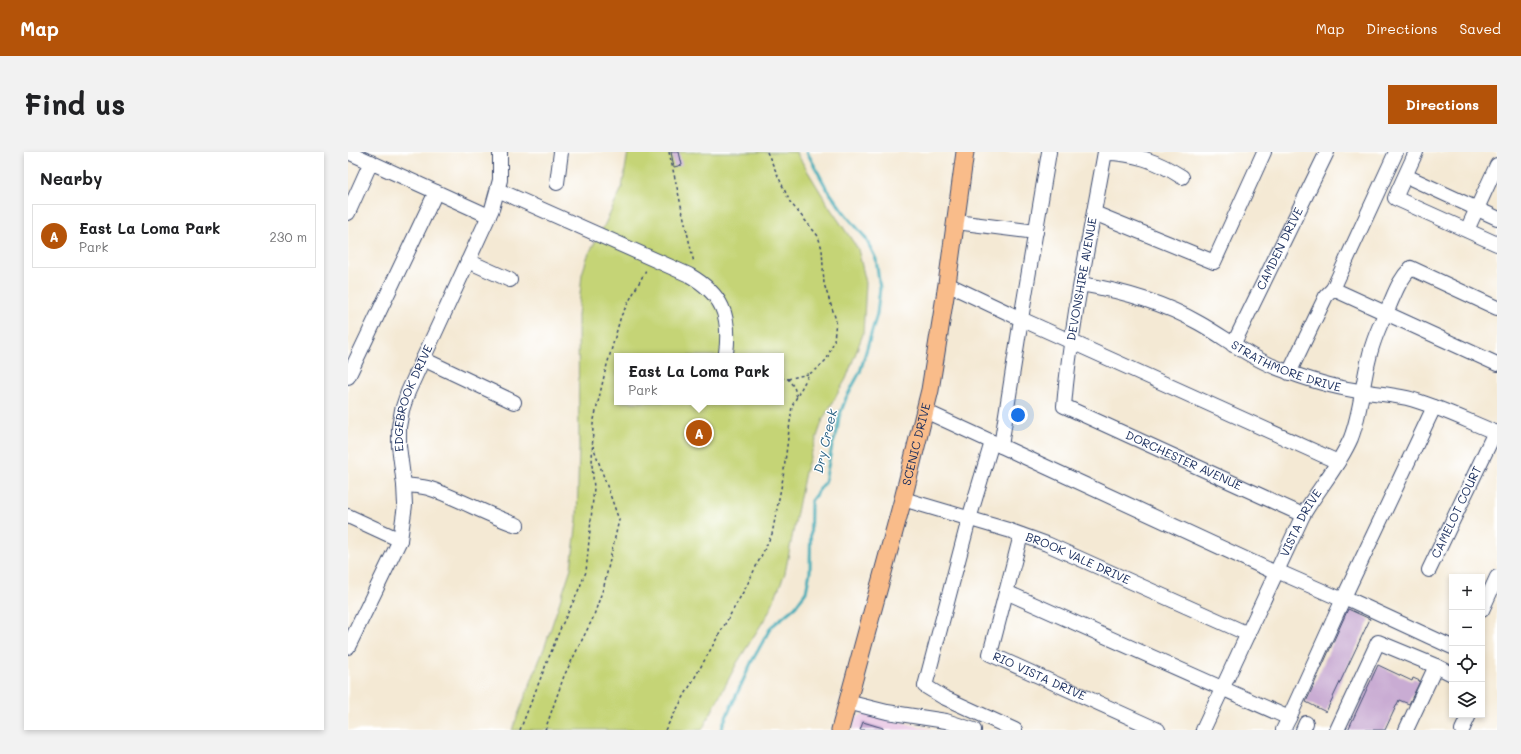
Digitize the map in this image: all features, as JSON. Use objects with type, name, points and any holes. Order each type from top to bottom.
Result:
[{"type":"main road","name":"SCENIC DRIVE","points":[[840,730],[903,499],[930,390],[947,284],[965,152]]},
{"type":"street","points":[[348,152],[489,216]]},
{"type":"street","points":[[557,183],[561,152]]},
{"type":"street","points":[[1015,730],[943,697],[925,686],[969,520],[997,444],[1022,319],[1049,152]]},
{"type":"street","points":[[1094,213],[1214,262],[1264,152]]},
{"type":"street","name":"CAMDEN DRIVE","points":[[1233,345],[1327,152]]},
{"type":"street","points":[[1289,373],[1326,296],[1333,289],[1396,152]]},
{"type":"street","points":[[1416,152],[1395,198],[1497,244]]},
{"type":"street","name":"EDGEBROOK DRIVE","points":[[348,647],[400,540],[405,505],[399,446],[399,427],[402,410],[408,392],[489,216],[500,180],[498,153]]},
{"type":"street","points":[[1105,153],[1119,153],[1154,161],[1182,177]]},
{"type":"street","name":"DEVONSHIRE AVENUE","points":[[1064,406],[1071,342],[1105,153]]},
{"type":"street","points":[[348,213],[371,162]]},
{"type":"street","points":[[1468,230],[1497,165]]},
{"type":"street","points":[[1406,176],[1497,218]]},
{"type":"street","points":[[498,190],[689,275],[707,286],[715,295],[725,315],[727,327],[726,353]]},
{"type":"street","points":[[348,377],[436,192]]},
{"type":"street","points":[[956,222],[1036,232]]},
{"type":"street","points":[[468,261],[510,280]]},
{"type":"street","name":"VISTA DRIVE","points":[[1203,730],[1303,515],[1338,462],[1351,438],[1357,420],[1369,357],[1375,336],[1402,277],[1411,268],[1497,308]]},
{"type":"street","points":[[947,284],[1071,342],[1338,462]]},
{"type":"street","name":"STRATHMORE DRIVE","points":[[1081,284],[1149,300],[1175,311],[1199,323],[1253,357],[1289,373],[1326,385],[1407,398],[1434,407],[1496,433]]},
{"type":"street","points":[[1333,289],[1497,364]]},
{"type":"street","points":[[423,359],[514,402]]},
{"type":"street","name":"DORCHESTER AVENUE","points":[[1064,406],[1303,515]]},
{"type":"street","points":[[1006,592],[1222,688],[1286,724],[1434,407]]},
{"type":"street","points":[[925,411],[1277,572],[1344,598],[1450,646]]},
{"type":"street","name":"CAMELOT COURT","points":[[1429,570],[1496,433]]},
{"type":"street","points":[[404,485],[431,489],[517,526]]},
{"type":"street","name":"BROOK VALE DRIVE","points":[[903,499],[969,520],[1021,534],[1080,558],[1248,634]]},
{"type":"street","points":[[348,516],[400,540]]},
{"type":"street","name":"RIO VISTA DRIVE","points":[[1021,534],[990,654],[1158,730]]},
{"type":"street","points":[[1485,603],[1497,577]]},
{"type":"street","points":[[1337,730],[1378,642],[1449,672]]},
{"type":"street","points":[[1406,730],[1436,666]]},
{"type":"street","points":[[848,702],[921,718],[946,721],[974,730]]},
{"type":"street","points":[[1462,730],[1468,718]]},
{"type":"path","points":[[669,152],[694,264],[689,275]]},
{"type":"path","points":[[767,152],[772,160],[785,192],[799,214],[818,236],[822,249],[824,284],[836,320],[834,341],[827,359],[816,370],[809,374],[788,379],[784,378]]},
{"type":"path","points":[[520,730],[561,626],[586,572],[594,488],[592,465],[593,424],[605,372],[619,323],[648,268]]},
{"type":"path","points":[[665,730],[746,587],[772,534],[783,478],[792,406],[809,374]]},
{"type":"path","points":[[788,379],[794,387],[797,397]]},
{"type":"path","points":[[545,730],[564,676],[593,618],[604,586],[619,520],[593,445]]},
{"type":"shaded area","points":[[868,714],[932,730],[853,730],[855,719],[861,715]]},
{"type":"green space","points":[[628,152],[796,152],[830,208],[858,249],[866,283],[863,334],[846,379],[823,419],[805,472],[785,573],[769,612],[737,663],[702,730],[512,730],[545,646],[571,568],[577,521],[579,447],[578,316],[582,274],[588,255],[622,188]]},
{"type":"building","points":[[671,152],[679,152],[682,165],[674,167]]},
{"type":"building","points":[[1348,609],[1370,619],[1326,712],[1306,702]]},
{"type":"building","points":[[1378,665],[1412,681],[1413,678],[1420,681],[1409,704],[1399,700],[1385,730],[1348,730]]},
{"type":"building","points":[[863,722],[883,728],[883,730],[860,730]]},
{"type":"waterway","name":"Dry Creek","points":[[722,730],[723,724],[752,661],[771,627],[795,607],[806,592],[810,572],[811,501],[825,482],[832,446],[837,432],[839,417],[846,398],[860,372],[877,314],[880,288],[876,259],[865,237],[846,215],[827,189],[807,152]]},
{"type":"place","name":"East La Loma Park","points":[[699,433]]}]
